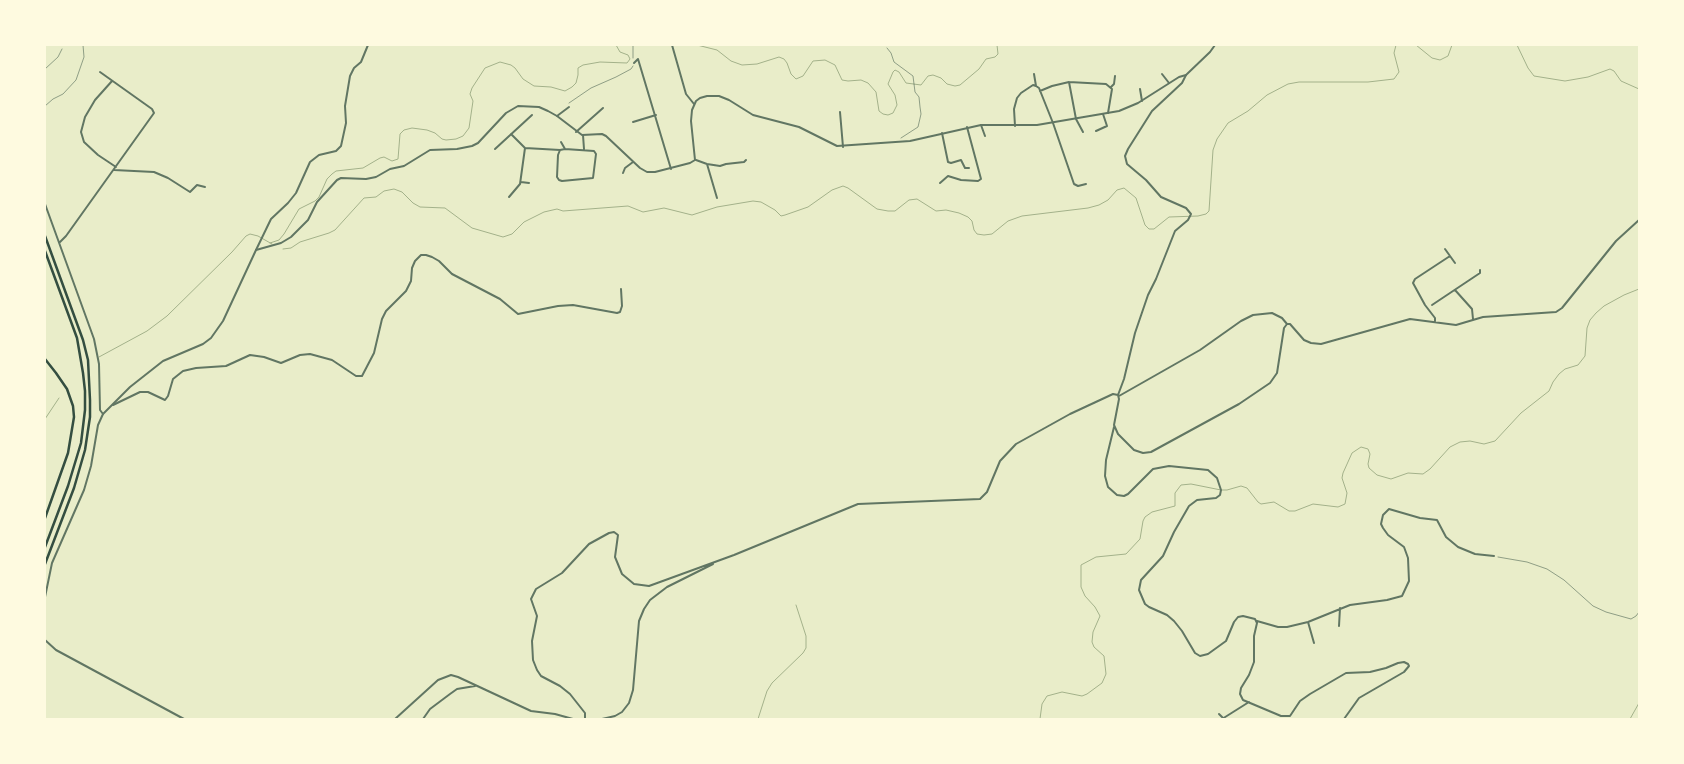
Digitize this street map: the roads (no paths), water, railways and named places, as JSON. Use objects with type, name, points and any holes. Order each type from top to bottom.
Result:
[{"type":"main road","points":[[45,236],[83,340],[88,360],[90,417],[85,450],[45,564]]},
{"type":"main road","points":[[45,251],[77,338],[85,391],[81,443],[68,486],[45,547]]},
{"type":"main road","points":[[45,359],[67,389],[73,406],[74,417],[68,453],[45,518]]},
{"type":"street","points":[[45,597],[52,562],[84,490],[91,466],[98,425],[103,414],[130,387],[163,360],[202,344],[216,333],[223,322],[271,219],[296,193],[310,162],[319,155],[336,151],[341,146],[346,123],[345,106],[350,76],[354,68],[361,62],[368,45]]},
{"type":"street","points":[[672,45],[686,94],[694,104]]},
{"type":"street","points":[[1215,45],[1186,76],[1182,83],[1152,111],[1128,149],[1125,158],[1127,164],[1152,185],[1161,197],[1186,208],[1191,214],[1190,218],[1175,231],[1148,295],[1135,333],[1127,372],[1118,395],[1105,471],[1106,481],[1113,492],[1124,496],[1151,471],[1159,467],[1169,466],[1208,470],[1218,478],[1221,490],[1220,495],[1216,498],[1197,500],[1189,506],[1163,556],[1141,580],[1139,588],[1146,604],[1174,621],[1200,656],[1208,654],[1226,641],[1234,622],[1238,618],[1248,616],[1257,621],[1278,627],[1288,627],[1308,622],[1340,608],[1398,598],[1405,592],[1410,570],[1404,547],[1385,532],[1381,524],[1383,515],[1389,509],[1420,518],[1437,520],[1446,537],[1458,547],[1475,554],[1494,556]]},
{"type":"street","points":[[634,63],[638,59],[671,169]]},
{"type":"street","points":[[60,242],[115,168],[154,111],[100,72]]},
{"type":"street","points":[[1034,74],[1036,86],[1053,123],[1074,184],[1078,186],[1086,184]]},
{"type":"street","points":[[1162,74],[1169,83]]},
{"type":"street","points":[[1108,113],[1112,92],[1111,87],[1114,84],[1115,76]]},
{"type":"street","points":[[695,160],[691,121],[694,104],[700,98],[708,96],[719,96],[729,100],[753,116],[792,124],[834,145],[843,147],[918,140],[981,125],[1015,126],[1053,123],[1104,114],[1127,108],[1142,101],[1179,77],[1186,76]]},
{"type":"street","points":[[112,81],[95,100],[85,117],[81,132],[84,142],[115,168],[154,172],[168,178],[190,192],[197,185],[205,187]]},
{"type":"street","points":[[1040,92],[1052,86],[1069,82],[1106,84],[1111,87]]},
{"type":"street","points":[[1069,82],[1076,119],[1083,132]]},
{"type":"street","points":[[1015,126],[1014,109],[1017,98],[1033,85],[1036,86]]},
{"type":"street","points":[[1140,89],[1142,101]]},
{"type":"street","points":[[256,250],[291,238],[308,220],[317,202],[341,178],[366,180],[390,169],[404,166],[430,150],[468,148],[478,143],[506,113],[518,106],[539,107],[557,116],[576,132],[584,135],[602,134],[606,136],[647,172],[671,169],[695,160],[720,166],[746,160]]},
{"type":"street","points":[[557,116],[568,106]]},
{"type":"street","points":[[576,132],[603,108]]},
{"type":"street","points":[[840,112],[843,147]]},
{"type":"street","points":[[1096,131],[1107,126],[1104,114]]},
{"type":"street","points":[[495,149],[532,115]]},
{"type":"street","points":[[633,122],[656,115]]},
{"type":"street","points":[[981,125],[985,136]]},
{"type":"street","points":[[940,183],[948,176],[961,180],[978,181],[981,179],[967,128]]},
{"type":"street","points":[[942,133],[948,162],[961,160],[965,168],[969,168]]},
{"type":"street","points":[[510,134],[525,148],[578,151],[584,149],[599,150]]},
{"type":"street","points":[[584,135],[584,149]]},
{"type":"street","points":[[561,142],[565,149]]},
{"type":"street","points":[[509,197],[521,182],[525,148]]},
{"type":"street","points":[[560,150],[556,176],[562,181],[577,178],[593,178],[596,154],[594,151]]},
{"type":"street","points":[[624,173],[626,168],[634,162]]},
{"type":"street","points":[[707,164],[717,198]]},
{"type":"street","points":[[521,182],[529,183]]},
{"type":"street","points":[[45,204],[94,339],[99,364],[100,410],[103,414]]},
{"type":"street","points":[[585,719],[585,713],[570,694],[560,686],[541,676],[534,665],[532,641],[537,616],[531,599],[536,589],[566,570],[589,544],[611,532],[618,536],[615,553],[619,569],[629,582],[638,585],[656,584],[858,504],[980,499],[986,492],[1000,461],[1016,444],[1093,403],[1109,396],[1118,395],[1200,350],[1253,315],[1272,313],[1282,318],[1287,324],[1290,324],[1304,340],[1321,344],[1410,319],[1456,325],[1464,324],[1473,319],[1551,313],[1559,310],[1616,241],[1639,220]]},
{"type":"street","points":[[1445,248],[1455,263]]},
{"type":"street","points":[[114,405],[140,392],[148,392],[165,400],[168,396],[171,382],[183,371],[226,366],[250,355],[281,362],[300,355],[310,354],[332,360],[356,376],[362,376],[374,353],[382,319],[386,311],[406,291],[411,281],[412,268],[420,255],[432,256],[452,274],[500,299],[518,314],[573,305],[617,313],[620,312],[622,306],[621,289]]},
{"type":"street","points":[[1435,322],[1435,318],[1425,305],[1414,283],[1416,279],[1450,256]]},
{"type":"street","points":[[1432,306],[1480,273],[1480,270]]},
{"type":"street","points":[[1455,290],[1472,309],[1473,319]]},
{"type":"street","points":[[1114,425],[1128,447],[1147,453],[1239,404],[1270,383],[1276,376],[1284,328],[1287,324]]},
{"type":"street","points":[[602,719],[622,712],[632,697],[639,621],[644,608],[650,600],[667,587],[722,559]]},
{"type":"street","points":[[1339,626],[1340,608]]},
{"type":"street","points":[[1257,621],[1254,636],[1254,662],[1240,692],[1241,699],[1281,716],[1289,716],[1305,697],[1341,675],[1350,672],[1372,672],[1404,662],[1408,664],[1409,666],[1404,672],[1360,698],[1344,719]]},
{"type":"street","points":[[1308,622],[1314,643]]},
{"type":"street","points":[[45,640],[56,650],[184,719]]},
{"type":"street","points":[[395,719],[438,680],[445,676],[454,676],[531,711],[574,719]]},
{"type":"street","points":[[423,719],[430,709],[457,689],[477,686]]},
{"type":"street","points":[[1219,714],[1222,719],[1249,702]]},
{"type":"waterway","points":[[270,243],[279,240],[299,209],[319,197],[327,179],[336,171],[363,168],[384,157],[392,161],[398,159],[400,134],[404,130],[412,128],[427,130],[446,140],[463,136],[469,128],[473,101],[470,94],[485,68],[500,62],[511,65],[523,79],[534,86],[551,87],[565,91],[576,83],[578,68],[583,65],[600,62],[627,63],[630,59],[628,55],[620,52],[616,45]]},
{"type":"waterway","points":[[697,45],[717,50],[731,61],[742,65],[757,64],[779,57],[784,59],[791,74],[796,79],[803,76],[813,61],[825,60],[835,65],[842,80],[861,80],[868,83],[876,92],[879,111],[888,115],[893,113],[897,105],[895,95],[888,84],[895,70],[899,72],[906,83],[921,85],[928,76],[933,75],[941,78],[947,84],[960,85],[979,69],[986,59],[995,57],[998,54],[997,45]]},
{"type":"waterway","points":[[283,249],[291,248],[300,242],[335,230],[364,198],[376,197],[384,191],[394,189],[402,192],[420,207],[445,208],[472,228],[503,237],[512,234],[524,222],[544,212],[557,209],[563,211],[628,206],[643,212],[664,208],[692,215],[717,207],[753,201],[761,202],[781,216],[808,207],[832,190],[843,186],[877,209],[895,211],[909,200],[917,199],[936,211],[946,210],[959,213],[972,221],[977,234],[984,235],[992,234],[1008,221],[1022,216],[1099,205],[1108,200],[1117,190],[1124,188],[1136,198],[1145,225],[1149,229],[1154,229],[1169,217],[1198,216],[1209,211],[1213,150],[1217,139],[1228,123],[1248,111],[1267,95],[1288,84],[1299,82],[1368,82],[1394,79],[1399,72],[1394,53],[1396,45]]},
{"type":"waterway","points":[[1416,45],[1432,58],[1440,60],[1448,56],[1452,45]]},
{"type":"waterway","points":[[1517,45],[1534,76],[1565,81],[1588,77],[1610,69],[1614,71],[1621,81],[1639,89]]},
{"type":"waterway","points":[[99,357],[147,331],[167,316],[246,236],[250,234],[258,236],[272,244]]},
{"type":"waterway","points":[[1040,719],[1042,704],[1047,696],[1062,692],[1082,696],[1102,683],[1106,674],[1104,656],[1094,647],[1092,642],[1093,632],[1100,616],[1085,596],[1081,587],[1081,565],[1096,557],[1126,554],[1140,539],[1145,517],[1152,512],[1175,506],[1175,493],[1181,485],[1191,484],[1221,490],[1241,486],[1247,488],[1261,504],[1274,502],[1289,511],[1295,511],[1313,504],[1338,507],[1345,504],[1347,493],[1342,478],[1343,473],[1352,453],[1361,447],[1368,449],[1370,454],[1369,468],[1377,475],[1391,479],[1408,473],[1423,474],[1450,447],[1460,442],[1470,441],[1484,444],[1495,441],[1521,413],[1549,391],[1559,374],[1565,369],[1578,365],[1585,356],[1587,328],[1590,320],[1596,313],[1604,306],[1639,289]]},
{"type":"waterway","points":[[45,419],[59,398]]},
{"type":"waterway","points":[[758,719],[767,691],[772,683],[806,648],[806,636],[796,605]]},
{"type":"waterway","points":[[1630,719],[1639,703]]}]
